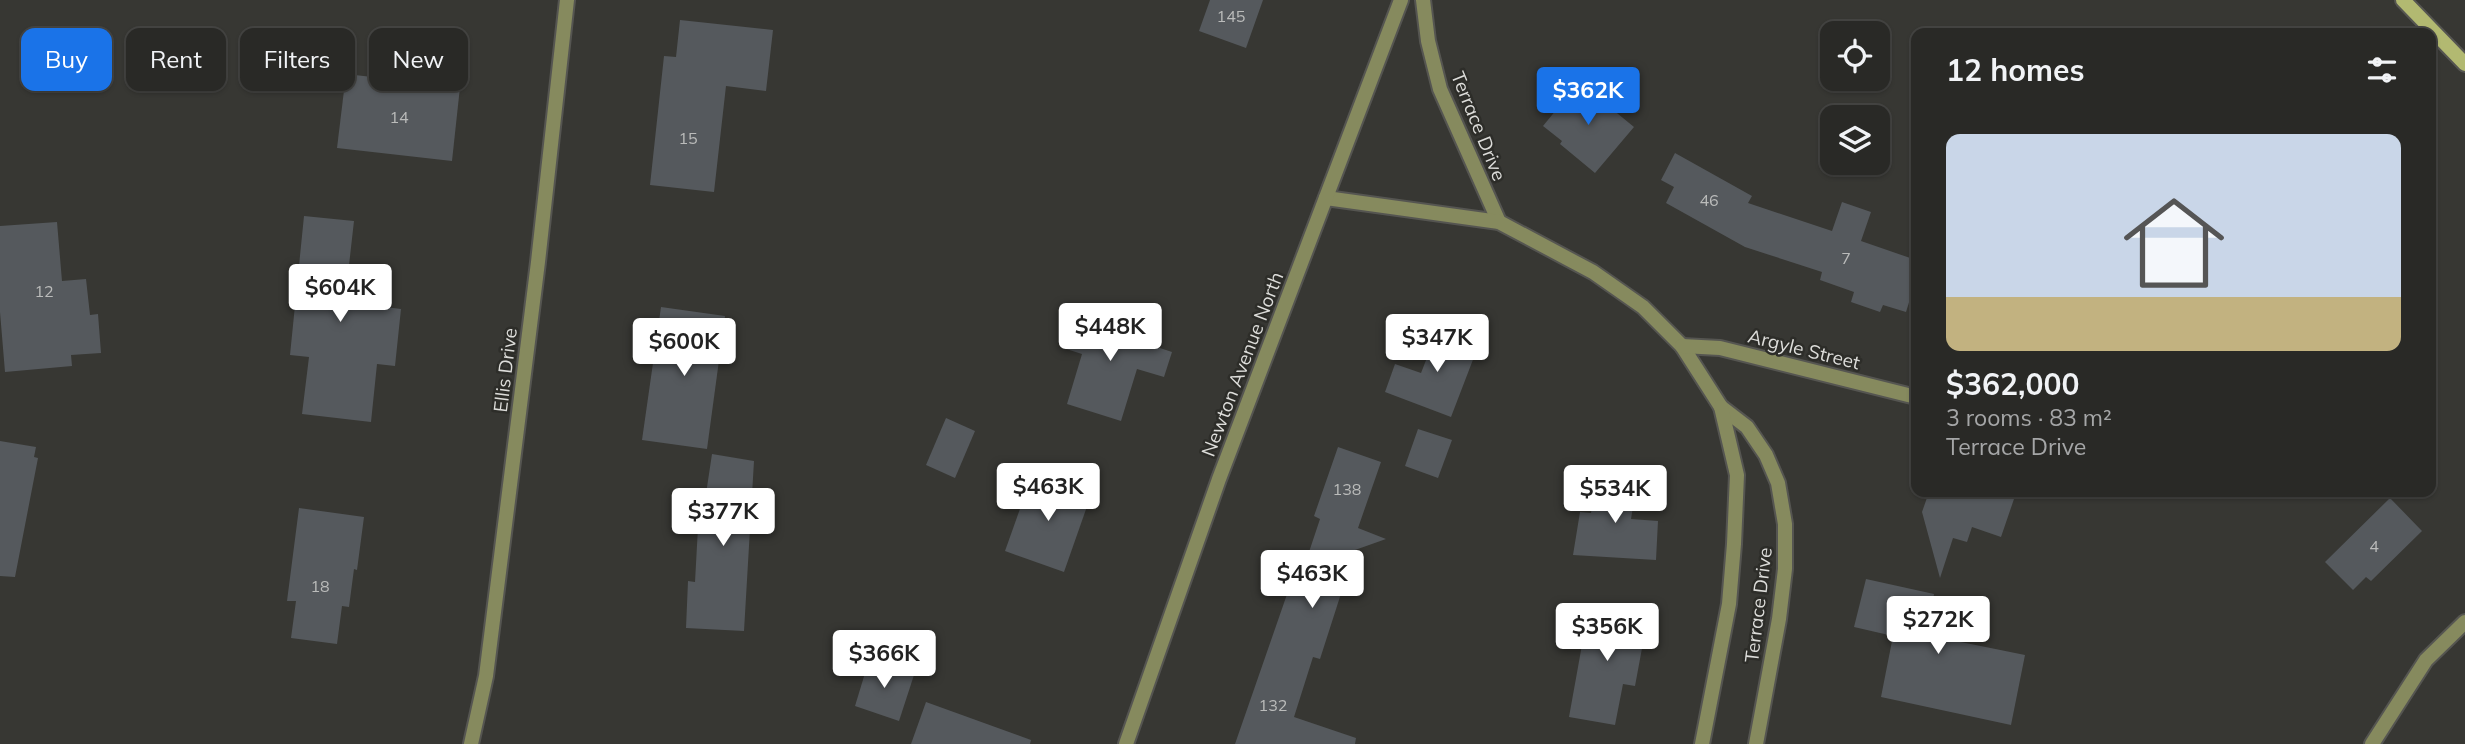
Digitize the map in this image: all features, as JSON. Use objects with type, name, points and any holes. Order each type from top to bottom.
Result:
[{"type":"main road","points":[[2403,0],[2430,28]]},
{"type":"main road","points":[[2436,34],[2465,64]]},
{"type":"street","name":"Ellis Drive","points":[[471,744],[486,676],[538,262],[567,0]]},
{"type":"street","name":"Newton Avenue North","points":[[1126,744],[1219,479],[1401,0]]},
{"type":"street","name":"Terrace Drive","points":[[1423,0],[1428,41],[1440,89],[1499,222]]},
{"type":"street","name":"Terrace Drive","points":[[1326,198],[1499,222],[1593,272],[1643,307],[1682,346],[1721,407],[1746,427],[1766,455],[1778,483],[1785,524],[1785,569],[1779,619],[1756,744]]},
{"type":"street","name":"Argyle Street","points":[[1682,346],[1720,348],[1911,396]]},
{"type":"street","name":"Terrace Drive","points":[[1702,744],[1729,604],[1734,544],[1737,475],[1721,407]]},
{"type":"street","points":[[2372,744],[2426,660],[2465,622]]},
{"type":"building","points":[[1210,0],[1263,0],[1246,48],[1199,31]]},
{"type":"building","points":[[680,20],[773,30],[766,91],[726,86],[714,192],[650,185],[664,56],[676,57]]},
{"type":"building","points":[[355,75],[369,77],[369,91],[460,91],[452,161],[337,148],[344,91],[355,91]]},
{"type":"building","points":[[1579,82],[1634,127],[1595,173],[1543,126]]},
{"type":"building","points":[[1675,153],[1752,196],[1748,203],[1832,231],[1842,202],[1871,212],[1861,241],[1911,258],[1911,296],[1906,312],[1883,305],[1880,312],[1851,302],[1854,292],[1820,280],[1822,272],[1745,247],[1666,203],[1674,187],[1661,180]]},
{"type":"building","points":[[304,216],[354,221],[348,274],[388,279],[385,307],[401,309],[395,366],[377,364],[371,422],[302,414],[309,357],[290,355]]},
{"type":"building","points":[[57,222],[62,281],[86,279],[90,315],[98,314],[101,353],[71,355],[72,366],[5,372],[0,312],[0,226]]},
{"type":"building","points":[[661,307],[725,316],[707,449],[642,440]]},
{"type":"building","points":[[1096,312],[1149,328],[1145,343],[1172,352],[1164,377],[1137,369],[1121,421],[1067,404],[1082,354],[1060,347],[1069,318],[1093,326]]},
{"type":"building","points":[[1439,327],[1479,344],[1451,417],[1385,392],[1395,364],[1421,373]]},
{"type":"building","points":[[946,418],[975,431],[955,478],[926,465]]},
{"type":"building","points":[[1418,429],[1452,440],[1438,478],[1405,466]]},
{"type":"building","points":[[0,441],[36,447],[34,457],[38,458],[15,577],[0,576]]},
{"type":"building","points":[[1338,447],[1381,462],[1358,528],[1386,539],[1355,550],[1320,659],[1313,657],[1294,717],[1356,738],[1355,744],[1235,744],[1293,577],[1300,579],[1320,519],[1314,516]]},
{"type":"building","points":[[712,454],[754,461],[744,631],[686,628],[688,581],[695,582],[698,527],[701,527]]},
{"type":"building","points":[[1032,475],[1091,495],[1064,572],[1005,551]]},
{"type":"building","points":[[1597,476],[1637,482],[1631,519],[1658,521],[1656,560],[1573,555],[1580,512],[1591,513]]},
{"type":"building","points":[[1927,497],[2014,499],[2001,537],[1972,527],[1967,542],[1953,538],[1940,578],[1922,512]]},
{"type":"building","points":[[2390,498],[2422,531],[2371,581],[2366,577],[2353,590],[2325,562]]},
{"type":"building","points":[[299,508],[364,517],[357,570],[354,569],[349,607],[342,606],[337,644],[291,638],[296,601],[287,601]]},
{"type":"building","points":[[1866,579],[1934,594],[1933,600],[1959,606],[1951,640],[2025,655],[2011,725],[1881,697],[1893,636],[1854,627]]},
{"type":"building","points":[[1589,606],[1648,616],[1635,686],[1623,684],[1615,725],[1569,717]]},
{"type":"building","points":[[869,660],[914,675],[899,721],[855,706]]},
{"type":"building","points":[[926,702],[1031,740],[1030,744],[911,744]]}]
